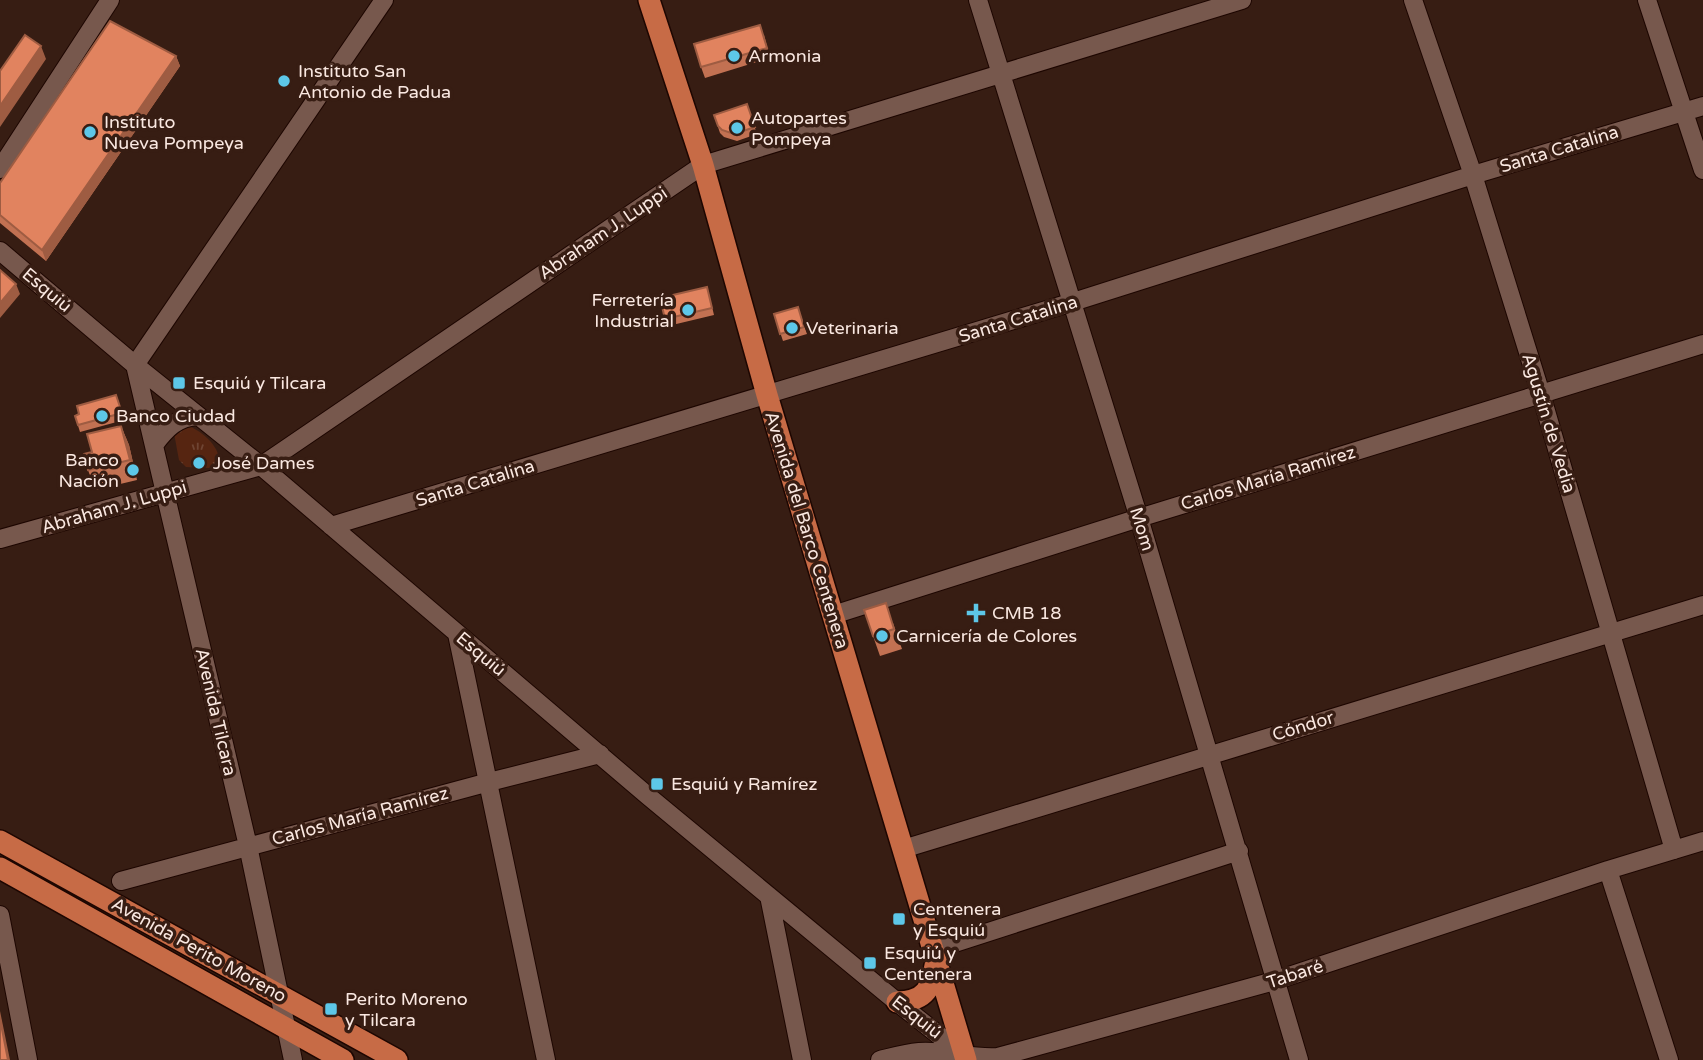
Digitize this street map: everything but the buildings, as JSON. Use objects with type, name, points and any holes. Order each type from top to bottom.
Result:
[{"type":"main road","name":"Avenida del Barco Centenera","points":[[649,0],[703,165],[767,395],[965,1058]]},
{"type":"main road","name":"Avenida Perito Moreno","points":[[0,841],[397,1060]]},
{"type":"main road","name":"Avenida Perito Moreno","points":[[0,868],[343,1060]]},
{"type":"main road","points":[[897,1002],[913,1002],[924,995],[933,979],[935,955]]},
{"type":"street","points":[[0,169],[110,0]]},
{"type":"street","points":[[135,365],[384,0]]},
{"type":"street","name":"Mom","points":[[978,0],[1139,517],[1299,1060]]},
{"type":"street","name":"Abraham J. Luppi","points":[[0,539],[261,466],[703,165],[1242,0]]},
{"type":"street","name":"Agustín de Vedia","points":[[1413,0],[1474,175],[1612,632],[1674,850]]},
{"type":"street","points":[[1647,0],[1703,170]]},
{"type":"street","name":"Santa Catalina","points":[[331,526],[1073,302],[1474,175],[1703,106]]},
{"type":"street","name":"Esquiú","points":[[0,251],[135,365],[261,466],[457,634],[965,1058]]},
{"type":"street","name":"Carlos María Ramírez","points":[[833,615],[1139,517],[1703,344]]},
{"type":"street","name":"Avenida Tilcara","points":[[135,365],[248,846],[293,1060]]},
{"type":"street","points":[[154,445],[174,423],[186,416],[198,416]]},
{"type":"street","name":"Cóndor","points":[[903,849],[1703,604]]},
{"type":"street","points":[[457,634],[546,1060]]},
{"type":"street","name":"Carlos María Ramírez","points":[[121,881],[600,754]]},
{"type":"street","name":"Tabaré","points":[[880,1060],[919,1052],[978,1059],[998,1057],[1274,981],[1703,841]]},
{"type":"street","points":[[935,955],[1238,851]]},
{"type":"street","points":[[1608,870],[1669,1060]]},
{"type":"street","points":[[769,896],[802,1060]]},
{"type":"street","points":[[1,922],[28,1060]]},
{"type":"green space","points":[[184,424],[207,438],[216,450],[219,462],[209,468],[186,467],[179,460],[174,433]]},
{"type":"place","name":"Armonia","points":[[734,56]]},
{"type":"place","name":"Instituto San Antonio de Padua","points":[[284,81]]},
{"type":"place","name":"Autopartes Pompeya","points":[[737,128]]},
{"type":"place","name":"Instituto Nueva Pompeya","points":[[90,132]]},
{"type":"place","name":"Ferretería Industrial","points":[[688,310]]},
{"type":"place","name":"Veterinaria","points":[[792,328]]},
{"type":"place","name":"Esquiú y Tilcara","points":[[179,383]]},
{"type":"place","name":"Banco Ciudad","points":[[102,416]]},
{"type":"place","name":"José Dames","points":[[199,463]]},
{"type":"place","name":"Banco Nación","points":[[133,470]]},
{"type":"place","name":"CMB 18","points":[[976,613]]},
{"type":"place","name":"Carnicería de Colores","points":[[882,636]]},
{"type":"place","name":"Esquiú y Ramírez","points":[[657,784]]},
{"type":"place","name":"Centenera y Esquiú","points":[[899,919]]},
{"type":"place","name":"Esquiú y Centenera","points":[[870,963]]},
{"type":"place","name":"Perito Moreno y Tilcara","points":[[331,1009]]}]
